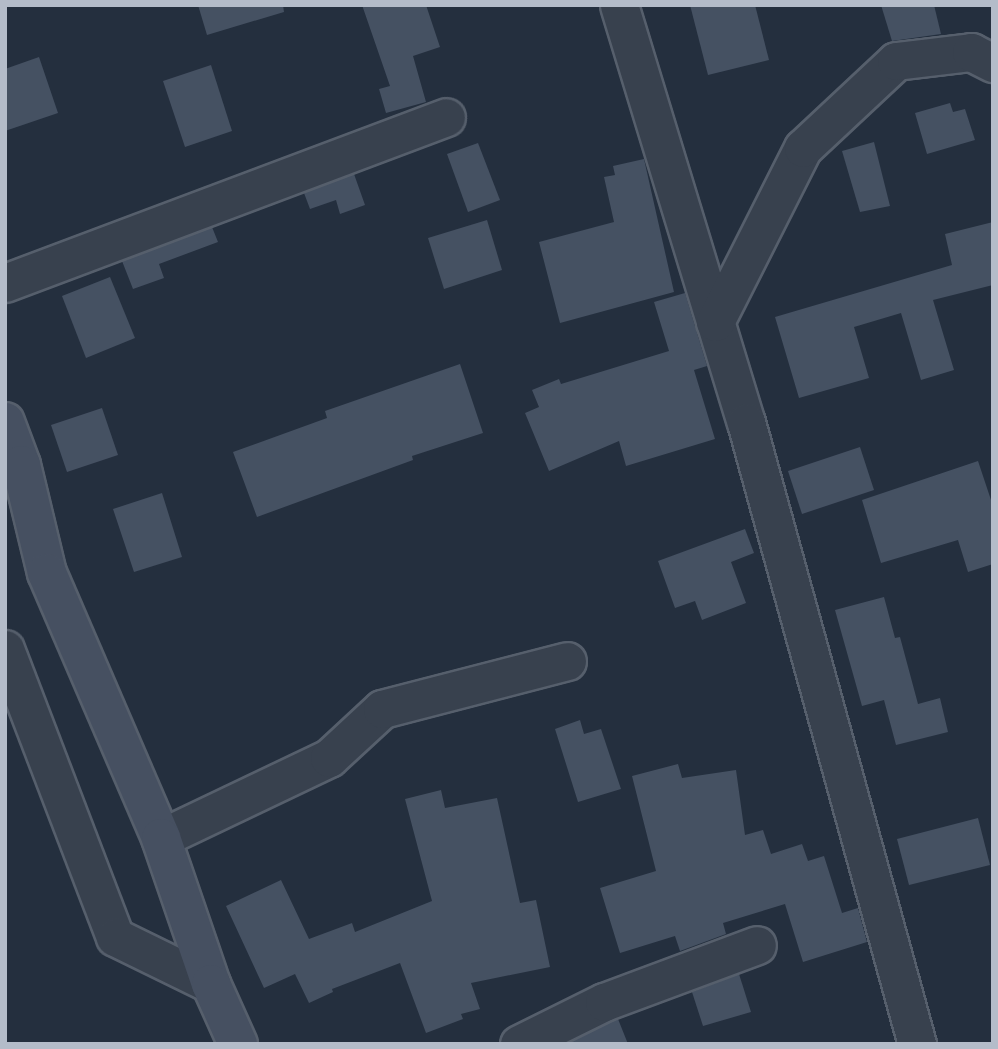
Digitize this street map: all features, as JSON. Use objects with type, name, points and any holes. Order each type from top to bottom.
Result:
[{"type":"street","points":[[619,5],[750,435],[917,1044]]},
{"type":"street","points":[[715,322],[803,148],[896,61],[971,52],[993,63]]},
{"type":"street","points":[[5,284],[446,117]]},
{"type":"street","points":[[5,422],[13,468],[47,573],[161,838],[211,984],[238,1044]]},
{"type":"street","points":[[5,649],[115,937],[211,984]]},
{"type":"street","points":[[161,838],[329,758],[382,709],[567,661]]},
{"type":"street","points":[[519,1044],[604,1002],[757,945]]},
{"type":"building","points":[[198,5],[283,5],[284,12],[207,35]]},
{"type":"building","points":[[362,5],[426,5],[440,47],[413,56],[426,102],[386,113],[379,89],[390,86]]},
{"type":"building","points":[[690,5],[755,5],[769,60],[708,75]]},
{"type":"building","points":[[881,5],[934,5],[941,34],[892,41]]},
{"type":"building","points":[[39,57],[58,113],[5,131],[5,69]]},
{"type":"building","points":[[211,65],[232,131],[185,147],[163,81]]},
{"type":"building","points":[[950,103],[953,112],[965,109],[975,140],[927,154],[915,113]]},
{"type":"building","points":[[874,142],[890,206],[860,212],[842,151]]},
{"type":"building","points":[[478,143],[500,200],[468,212],[447,154]]},
{"type":"building","points":[[644,159],[674,292],[560,323],[539,242],[614,222],[604,177],[615,175],[613,166]]},
{"type":"building","points":[[354,174],[365,205],[340,214],[336,200],[310,209],[304,193]]},
{"type":"building","points":[[487,220],[502,270],[444,289],[428,238]]},
{"type":"building","points":[[993,222],[993,285],[933,300],[954,370],[921,380],[901,313],[854,327],[869,378],[799,398],[775,317],[952,265],[945,234]]},
{"type":"building","points":[[212,227],[218,242],[159,264],[164,278],[133,289],[122,261]]},
{"type":"building","points":[[110,277],[135,338],[86,358],[62,296]]},
{"type":"building","points":[[685,293],[707,366],[694,370],[715,439],[626,466],[619,441],[549,471],[525,413],[539,407],[532,390],[559,379],[561,384],[669,351],[654,302]]},
{"type":"building","points":[[460,364],[483,433],[412,456],[413,460],[257,517],[233,452],[327,418],[325,411]]},
{"type":"building","points":[[102,408],[118,455],[67,472],[51,425]]},
{"type":"building","points":[[860,447],[874,490],[802,514],[788,471]]},
{"type":"building","points":[[978,461],[993,506],[993,564],[968,572],[958,540],[881,563],[862,500]]},
{"type":"building","points":[[162,493],[182,557],[134,572],[113,509]]},
{"type":"building","points":[[745,529],[754,553],[731,562],[746,603],[702,620],[695,601],[675,608],[658,561]]},
{"type":"building","points":[[884,597],[895,638],[900,637],[918,704],[940,698],[948,732],[896,745],[884,700],[862,706],[835,610]]},
{"type":"building","points":[[580,720],[584,734],[601,729],[621,789],[578,802],[555,729]]},
{"type":"building","points":[[678,764],[682,778],[736,770],[745,835],[763,830],[771,854],[802,844],[808,861],[824,856],[842,913],[858,908],[867,942],[803,962],[785,904],[723,923],[726,934],[680,951],[675,936],[620,953],[600,888],[656,871],[632,776]]},
{"type":"building","points":[[441,790],[445,808],[497,798],[520,903],[536,900],[550,967],[471,983],[480,1009],[461,1014],[463,1019],[426,1033],[400,963],[332,989],[333,992],[309,1003],[295,974],[264,988],[226,906],[281,880],[309,939],[352,923],[355,932],[432,901],[405,799]]},
{"type":"building","points":[[978,818],[990,865],[909,885],[897,839]]},
{"type":"building","points":[[739,974],[751,1012],[703,1026],[692,992]]},
{"type":"building","points":[[618,1019],[628,1044],[567,1044],[612,1021]]}]
